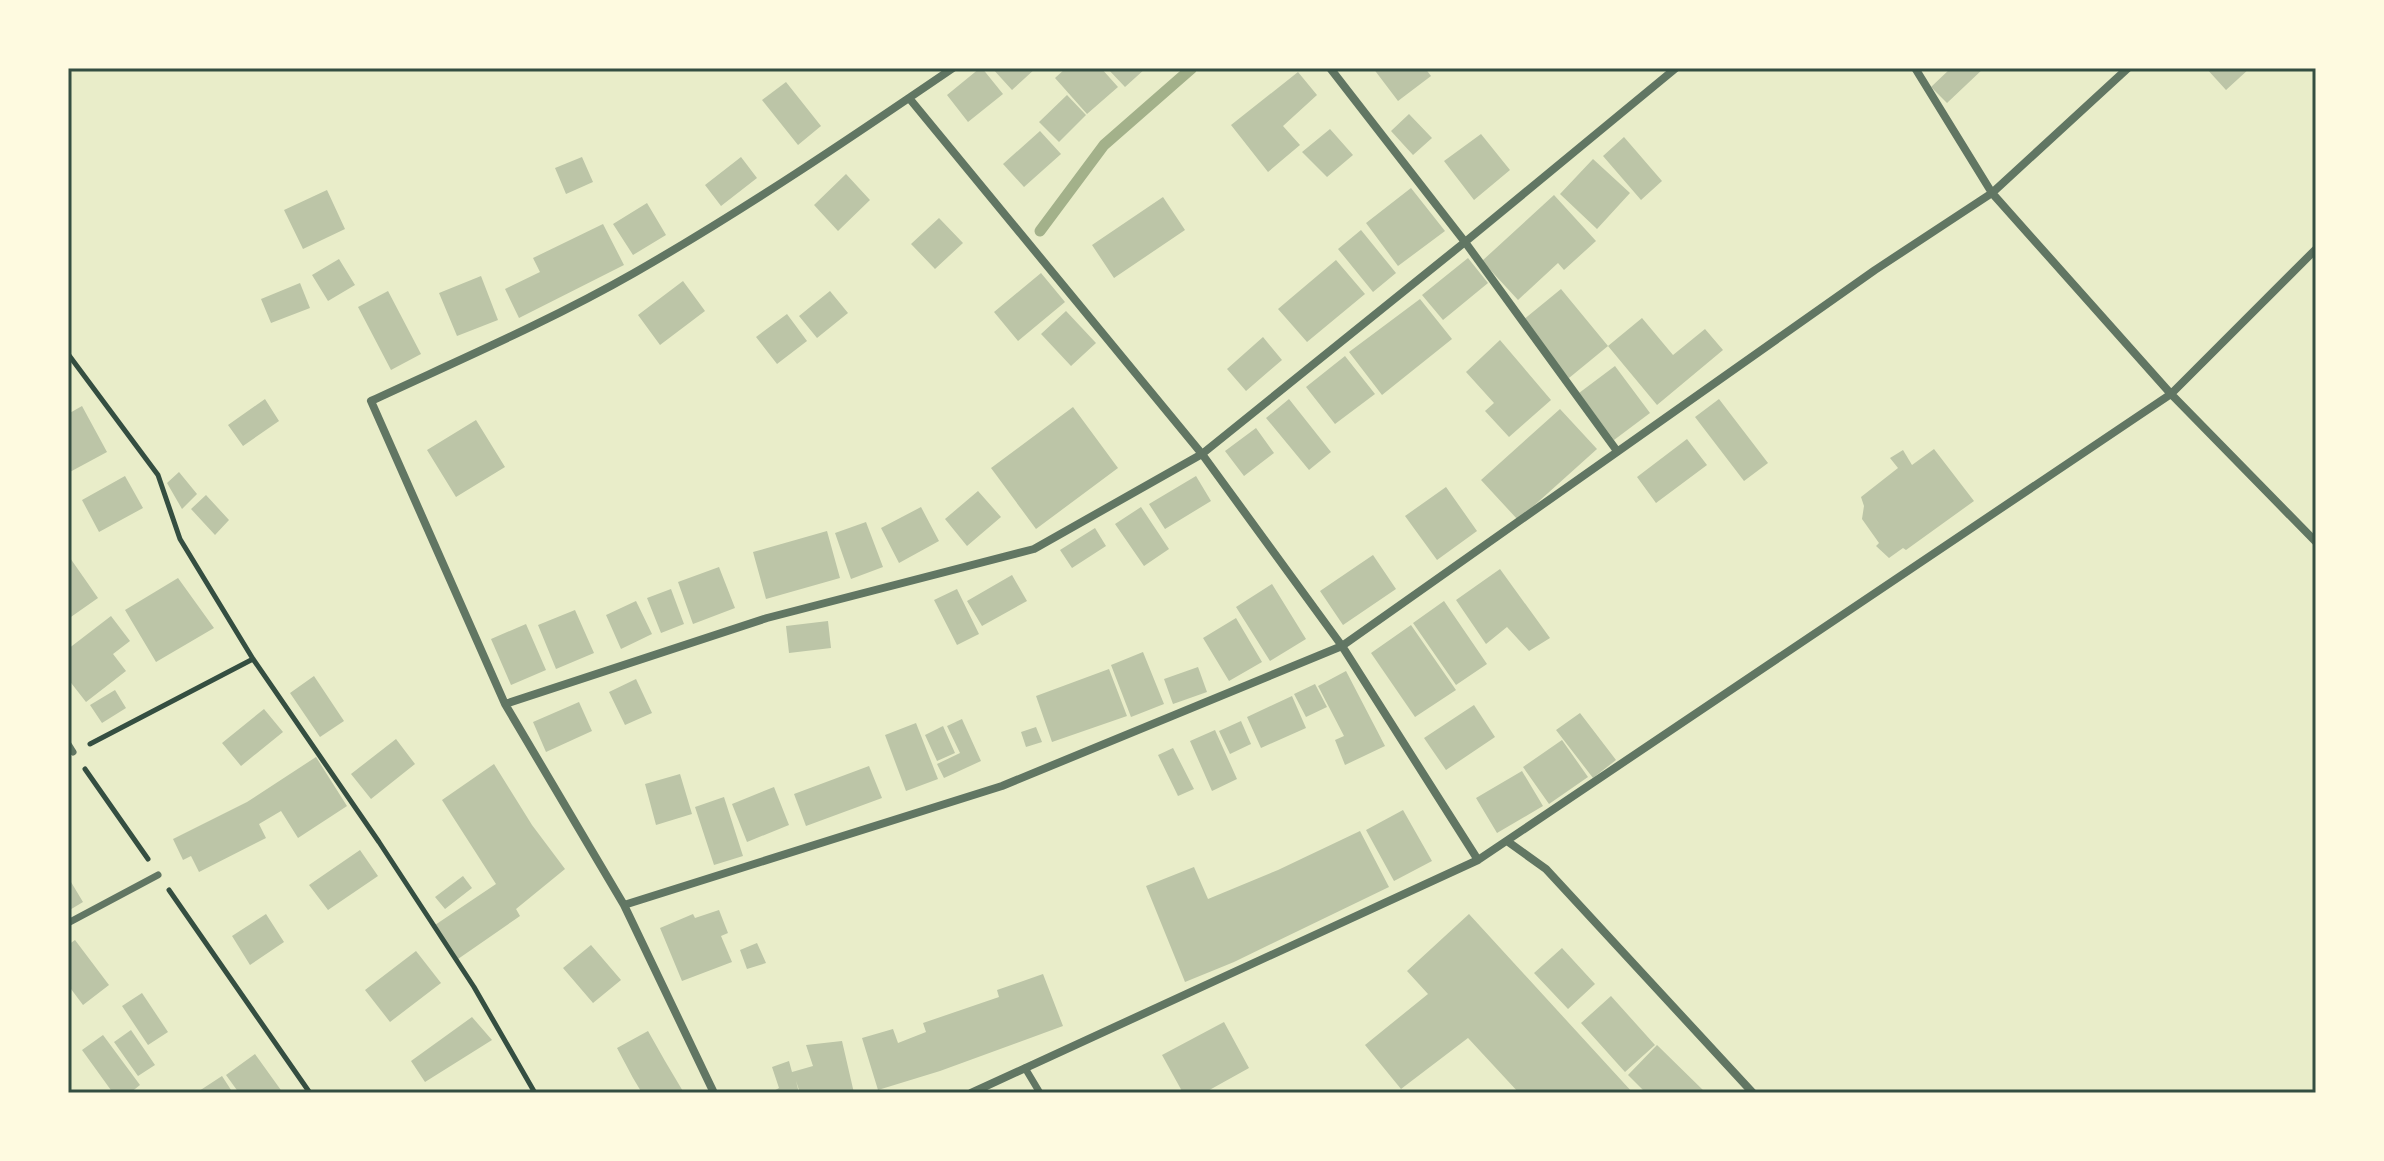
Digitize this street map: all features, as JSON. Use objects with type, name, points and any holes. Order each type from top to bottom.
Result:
[{"type":"street","points":[[714,1093],[624,905],[505,704],[371,401],[503,340],[633,273],[774,188],[953,68]]},
{"type":"street","points":[[1330,68],[1465,242],[1617,451]]},
{"type":"street","points":[[505,704],[767,618],[1034,549],[1202,454],[1676,68]]},
{"type":"street","points":[[1915,68],[1992,193],[2171,394],[2316,542]]},
{"type":"street","points":[[624,905],[1002,786],[1342,646],[1875,270],[1992,193],[2128,68]]},
{"type":"street","points":[[909,98],[1202,454],[1342,646],[1478,860]]},
{"type":"street","points":[[971,1093],[1478,860],[2171,394],[2316,249]]},
{"type":"street","points":[[68,744],[73,752]]},
{"type":"street","points":[[1507,841],[1546,869],[1753,1093]]},
{"type":"street","points":[[68,923],[158,875]]},
{"type":"street","points":[[1025,1068],[1040,1093]]},
{"type":"path","points":[[68,354],[158,475],[180,539],[253,659],[474,987],[535,1093]]},
{"type":"path","points":[[253,659],[73,752],[310,1093]]},
{"type":"building","points":[[980,68],[1003,94],[968,122],[947,95]]},
{"type":"building","points":[[992,68],[1036,68],[1012,90]]},
{"type":"building","points":[[1066,68],[1101,68],[1118,87],[1087,114],[1055,78]]},
{"type":"building","points":[[1107,68],[1146,68],[1125,87]]},
{"type":"building","points":[[1373,68],[1425,68],[1431,76],[1398,101]]},
{"type":"building","points":[[1951,68],[1984,68],[1947,103],[1931,87]]},
{"type":"building","points":[[2206,68],[2250,68],[2226,90]]},
{"type":"building","points":[[1298,72],[1317,95],[1283,126],[1300,145],[1268,172],[1231,125]]},
{"type":"building","points":[[786,82],[821,126],[798,145],[762,100]]},
{"type":"building","points":[[1067,95],[1086,115],[1059,142],[1039,122]]},
{"type":"building","points":[[1409,114],[1432,138],[1413,155],[1391,131]]},
{"type":"building","points":[[1330,129],[1353,155],[1327,177],[1302,152]]},
{"type":"building","points":[[1040,131],[1061,154],[1024,187],[1003,164]]},
{"type":"building","points":[[1481,134],[1510,170],[1474,200],[1444,161]]},
{"type":"building","points":[[1624,137],[1662,181],[1641,200],[1603,156]]},
{"type":"building","points":[[582,157],[593,182],[566,194],[555,168]]},
{"type":"building","points":[[741,157],[757,178],[721,206],[705,185]]},
{"type":"building","points":[[1593,159],[1630,193],[1597,229],[1560,194]]},
{"type":"building","points":[[846,174],[870,200],[838,231],[814,205]]},
{"type":"building","points":[[1411,188],[1445,231],[1398,266],[1366,223]]},
{"type":"building","points":[[327,190],[345,229],[303,249],[284,210]]},
{"type":"building","points":[[1554,195],[1596,241],[1564,270],[1558,263],[1518,300],[1482,261]]},
{"type":"building","points":[[1163,197],[1185,230],[1114,278],[1092,245]]},
{"type":"building","points":[[647,203],[666,235],[633,255],[613,224]]},
{"type":"building","points":[[939,218],[963,243],[935,269],[911,244]]},
{"type":"building","points":[[603,224],[624,265],[519,318],[505,289],[540,272],[533,258]]},
{"type":"building","points":[[1361,230],[1396,273],[1373,292],[1338,249]]},
{"type":"building","points":[[1468,258],[1488,283],[1443,320],[1422,295]]},
{"type":"building","points":[[339,259],[355,285],[328,301],[312,275]]},
{"type":"building","points":[[1336,260],[1365,294],[1307,342],[1278,309]]},
{"type":"building","points":[[1041,273],[1065,302],[1018,341],[994,312]]},
{"type":"building","points":[[481,276],[498,320],[457,336],[439,293]]},
{"type":"building","points":[[683,281],[705,311],[660,345],[638,315]]},
{"type":"building","points":[[300,283],[310,308],[271,323],[261,299]]},
{"type":"building","points":[[1561,289],[1608,346],[1569,378],[1522,321]]},
{"type":"building","points":[[388,291],[421,354],[391,370],[358,307]]},
{"type":"building","points":[[830,291],[848,313],[817,338],[799,316]]},
{"type":"building","points":[[1420,299],[1452,339],[1382,395],[1349,352]]},
{"type":"building","points":[[1066,311],[1096,343],[1071,366],[1041,334]]},
{"type":"building","points":[[787,314],[807,341],[777,364],[756,337]]},
{"type":"building","points":[[1642,318],[1673,355],[1705,329],[1723,350],[1657,405],[1608,346]]},
{"type":"building","points":[[1263,337],[1282,360],[1246,391],[1227,369]]},
{"type":"building","points":[[1500,340],[1551,400],[1509,437],[1485,411],[1494,403],[1466,372]]},
{"type":"building","points":[[1345,356],[1375,394],[1335,424],[1306,387]]},
{"type":"building","points":[[1615,366],[1650,413],[1614,440],[1579,393]]},
{"type":"building","points":[[265,399],[279,421],[243,446],[228,425]]},
{"type":"building","points":[[1289,399],[1331,452],[1309,470],[1266,418]]},
{"type":"building","points":[[1719,399],[1768,463],[1744,481],[1695,417]]},
{"type":"building","points":[[82,406],[107,452],[68,473],[68,414]]},
{"type":"building","points":[[1073,407],[1118,468],[1036,529],[991,468]]},
{"type":"building","points":[[1560,409],[1597,449],[1518,520],[1481,480]]},
{"type":"building","points":[[476,420],[505,467],[456,497],[427,450]]},
{"type":"building","points":[[1256,428],[1274,453],[1244,476],[1225,451]]},
{"type":"building","points":[[1687,439],[1707,465],[1656,503],[1637,477]]},
{"type":"building","points":[[1934,449],[1974,501],[1906,550],[1903,548],[1889,558],[1876,546],[1879,543],[1862,519],[1864,506],[1861,497],[1898,468],[1890,458],[1903,450],[1912,465]]},
{"type":"building","points":[[179,472],[197,494],[182,509],[167,483]]},
{"type":"building","points":[[125,476],[143,508],[99,532],[82,500]]},
{"type":"building","points":[[1196,476],[1211,501],[1165,529],[1149,504]]},
{"type":"building","points":[[1446,487],[1477,531],[1437,560],[1405,516]]},
{"type":"building","points":[[978,491],[1001,517],[967,546],[945,519]]},
{"type":"building","points":[[206,495],[229,520],[215,535],[191,509]]},
{"type":"building","points":[[921,507],[939,541],[899,563],[881,528]]},
{"type":"building","points":[[1141,507],[1169,549],[1144,566],[1115,524]]},
{"type":"building","points":[[866,522],[883,567],[851,579],[835,533]]},
{"type":"building","points":[[1095,528],[1106,546],[1072,568],[1060,550]]},
{"type":"building","points":[[827,531],[840,578],[766,599],[753,552]]},
{"type":"building","points":[[68,555],[98,598],[68,619]]},
{"type":"building","points":[[1373,555],[1396,589],[1343,625],[1320,591]]},
{"type":"building","points":[[719,567],[735,608],[693,624],[678,582]]},
{"type":"building","points":[[1500,569],[1550,638],[1529,651],[1507,627],[1486,644],[1456,600]]},
{"type":"building","points":[[1012,575],[1027,601],[982,626],[967,601]]},
{"type":"building","points":[[178,578],[214,628],[156,662],[125,610]]},
{"type":"building","points":[[1272,584],[1306,639],[1270,661],[1236,607]]},
{"type":"building","points":[[671,589],[684,624],[661,633],[647,598]]},
{"type":"building","points":[[957,589],[979,634],[957,645],[934,600]]},
{"type":"building","points":[[636,601],[652,634],[621,649],[606,615]]},
{"type":"building","points":[[1444,601],[1487,664],[1456,685],[1413,623]]},
{"type":"building","points":[[575,610],[594,653],[556,669],[538,625]]},
{"type":"building","points":[[111,616],[130,641],[113,654],[126,671],[86,702],[68,679],[68,649]]},
{"type":"building","points":[[1236,618],[1262,662],[1229,681],[1203,638]]},
{"type":"building","points":[[828,621],[831,648],[789,653],[786,626]]},
{"type":"building","points":[[526,624],[546,670],[511,685],[491,639]]},
{"type":"building","points":[[1411,625],[1456,690],[1415,717],[1371,653]]},
{"type":"building","points":[[1143,652],[1164,704],[1131,717],[1111,665]]},
{"type":"building","points":[[1198,667],[1207,692],[1173,704],[1164,679]]},
{"type":"building","points":[[1109,669],[1127,716],[1052,742],[1036,696]]},
{"type":"building","points":[[1346,671],[1385,746],[1345,765],[1335,740],[1344,736],[1318,686]]},
{"type":"building","points":[[314,676],[344,721],[320,737],[290,693]]},
{"type":"building","points":[[636,679],[652,713],[625,725],[609,692]]},
{"type":"building","points":[[1315,684],[1327,707],[1306,717],[1294,694]]},
{"type":"building","points":[[115,690],[126,708],[102,723],[90,705]]},
{"type":"building","points":[[1292,696],[1306,728],[1261,748],[1247,717]]},
{"type":"building","points":[[579,702],[592,731],[546,752],[533,722]]},
{"type":"building","points":[[1474,705],[1495,737],[1446,770],[1424,738]]},
{"type":"building","points":[[264,709],[283,732],[241,766],[222,743]]},
{"type":"building","points":[[1580,713],[1616,760],[1593,778],[1556,730]]},
{"type":"building","points":[[962,719],[981,761],[944,778],[937,764],[960,753],[947,726]]},
{"type":"building","points":[[1241,721],[1251,744],[1230,754],[1219,731]]},
{"type":"building","points":[[916,723],[938,779],[906,791],[885,735]]},
{"type":"building","points":[[943,726],[955,753],[937,761],[925,735]]},
{"type":"building","points":[[1036,727],[1042,742],[1026,747],[1021,732]]},
{"type":"building","points":[[1215,730],[1237,779],[1212,791],[1190,741]]},
{"type":"building","points":[[396,739],[415,764],[371,799],[351,774]]},
{"type":"building","points":[[1562,740],[1588,777],[1549,804],[1523,767]]},
{"type":"building","points":[[1173,748],[1194,789],[1178,796],[1158,755]]},
{"type":"building","points":[[316,757],[347,806],[298,838],[281,811],[259,824],[266,838],[199,872],[191,856],[183,860],[173,839],[247,802]]},
{"type":"building","points":[[494,764],[532,825],[565,869],[516,909],[520,916],[458,959],[435,925],[496,884],[442,800]]},
{"type":"building","points":[[869,766],[882,798],[806,826],[794,794]]},
{"type":"building","points":[[1522,771],[1543,806],[1497,833],[1476,798]]},
{"type":"building","points":[[680,774],[692,814],[656,825],[645,784]]},
{"type":"building","points":[[774,787],[789,825],[747,842],[732,804]]},
{"type":"building","points":[[724,797],[743,856],[714,865],[695,807]]},
{"type":"building","points":[[1403,810],[1432,861],[1394,881],[1366,830]]},
{"type":"building","points":[[1360,831],[1389,887],[1234,962],[1185,982],[1146,886],[1194,867],[1208,899]]},
{"type":"building","points":[[360,850],[378,876],[328,910],[309,885]]},
{"type":"building","points":[[463,876],[472,888],[445,909],[435,897]]},
{"type":"building","points":[[68,877],[83,902],[68,911]]},
{"type":"building","points":[[719,910],[728,933],[721,936],[732,962],[682,981],[660,928],[693,914],[695,918]]},
{"type":"building","points":[[266,914],[284,942],[250,965],[232,936]]},
{"type":"building","points":[[1469,914],[1633,1093],[1519,1093],[1468,1038],[1401,1089],[1365,1045],[1428,994],[1407,971]]},
{"type":"building","points":[[75,940],[109,985],[83,1005],[68,985],[68,945]]},
{"type":"building","points":[[757,943],[766,963],[747,969],[740,950]]},
{"type":"building","points":[[591,945],[621,980],[593,1003],[563,968]]},
{"type":"building","points":[[1562,948],[1595,984],[1568,1009],[1534,973]]},
{"type":"building","points":[[416,951],[441,983],[390,1022],[365,990]]},
{"type":"building","points":[[1043,974],[1063,1026],[878,1090],[862,1038],[893,1029],[898,1043],[926,1032],[923,1023],[999,997],[997,990]]},
{"type":"building","points":[[142,993],[168,1032],[148,1045],[122,1006]]},
{"type":"building","points":[[1611,996],[1655,1045],[1625,1072],[1581,1023]]},
{"type":"building","points":[[472,1017],[492,1040],[425,1082],[411,1061]]},
{"type":"building","points":[[1224,1022],[1249,1068],[1204,1093],[1183,1093],[1162,1055]]},
{"type":"building","points":[[131,1030],[155,1065],[138,1076],[114,1042]]},
{"type":"building","points":[[648,1031],[684,1093],[642,1093],[633,1078],[617,1048]]},
{"type":"building","points":[[103,1035],[140,1085],[130,1093],[113,1093],[82,1050]]},
{"type":"building","points":[[842,1041],[854,1093],[800,1093],[796,1081],[799,1093],[770,1093],[779,1088],[772,1067],[789,1061],[792,1072],[813,1066],[806,1045]]},
{"type":"building","points":[[1657,1045],[1706,1093],[1646,1093],[1628,1075]]},
{"type":"building","points":[[255,1054],[283,1093],[239,1093],[226,1075]]},
{"type":"building","points":[[222,1076],[233,1093],[196,1093]]},
{"type":"waterway","points":[[1040,231],[1104,145],[1192,68]]}]
